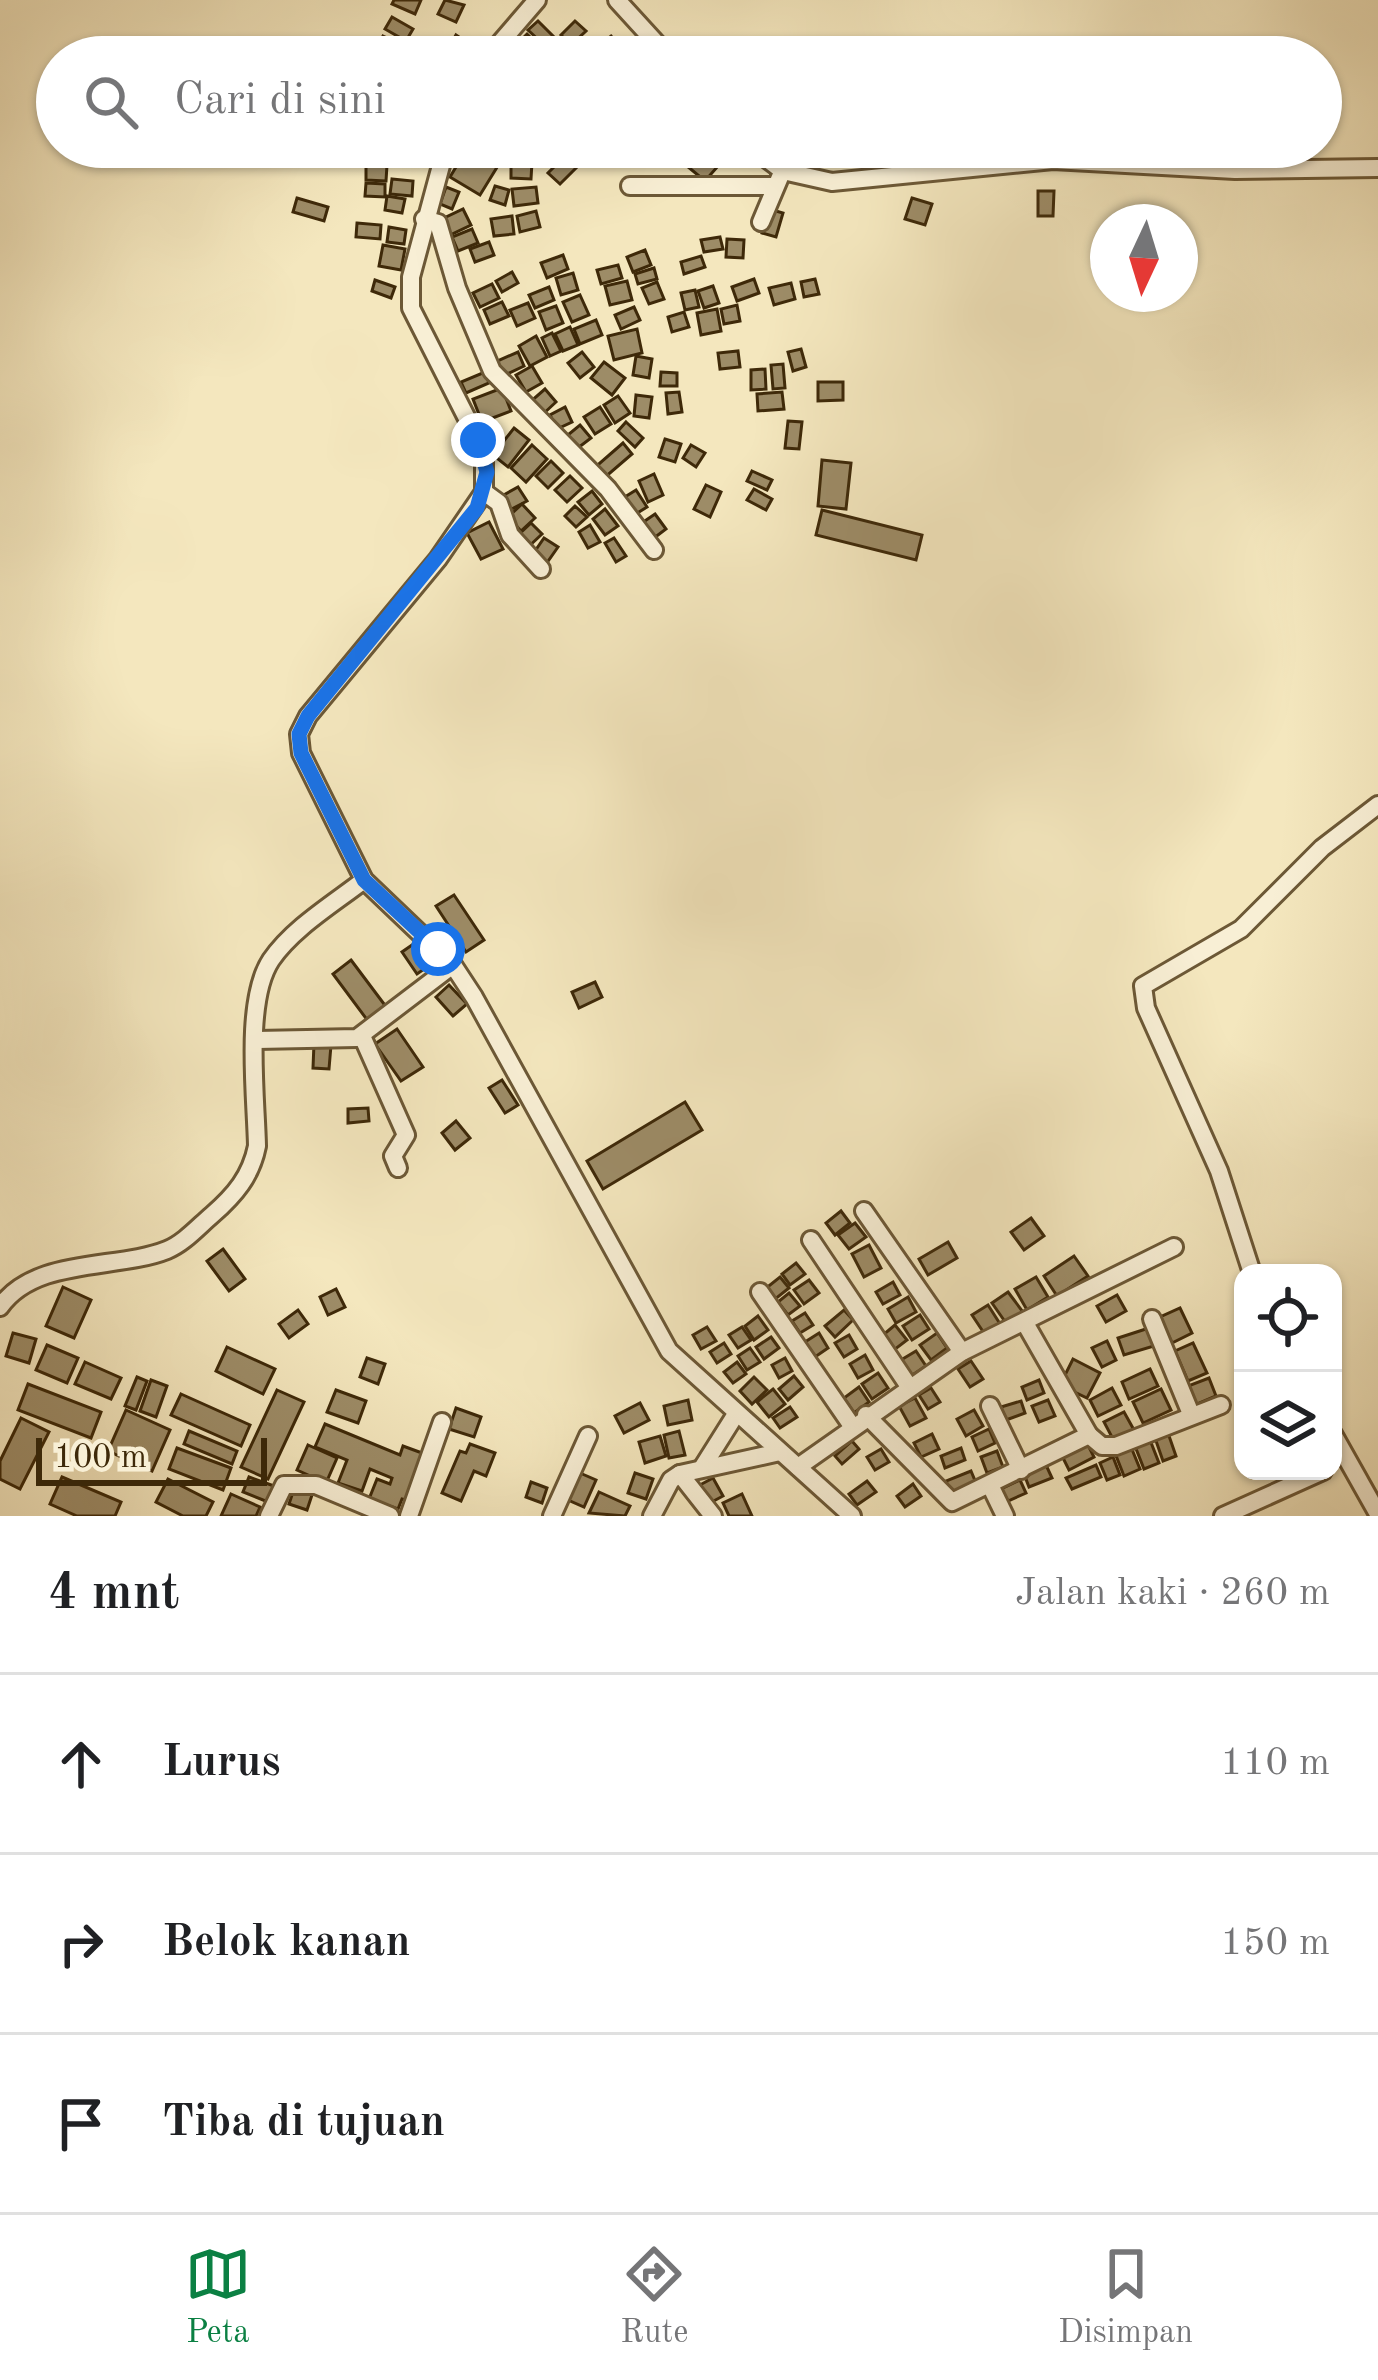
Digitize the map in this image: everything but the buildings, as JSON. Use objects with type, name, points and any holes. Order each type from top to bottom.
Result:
[{"type":"street","points":[[506,36],[537,0]]},
{"type":"street","points":[[617,0],[650,36]]},
{"type":"street","points":[[440,168],[410,277],[411,308],[484,452],[484,492],[438,559],[302,727],[301,753],[364,880],[453,965],[660,1337],[681,1365],[852,1516]]},
{"type":"street","points":[[770,168],[779,178]]},
{"type":"street","points":[[630,186],[779,178],[832,182],[973,168]]},
{"type":"street","points":[[1199,168],[1378,168]]},
{"type":"street","points":[[761,223],[779,178]]},
{"type":"street","points":[[424,219],[438,223],[458,289],[492,371],[608,488],[654,550]]},
{"type":"street","points":[[484,492],[499,503],[510,535],[541,568]]},
{"type":"street","points":[[1249,1264],[1219,1171],[1146,1008],[1143,986],[1241,928],[1322,848],[1378,805]]},
{"type":"street","points":[[0,1307],[30,1284],[59,1273],[167,1250],[228,1201],[252,1168],[257,1146],[258,991],[268,964],[364,880]]},
{"type":"street","points":[[257,1040],[334,1042],[362,1036],[453,965]]},
{"type":"street","points":[[362,1036],[406,1135],[393,1156],[398,1168]]},
{"type":"street","points":[[864,1211],[962,1352]]},
{"type":"street","points":[[811,1240],[908,1385]]},
{"type":"street","points":[[798,1467],[908,1385],[962,1352],[1174,1247]]},
{"type":"street","points":[[760,1292],[859,1420],[950,1501],[1089,1436]]},
{"type":"street","points":[[1152,1319],[1191,1414]]},
{"type":"street","points":[[1024,1323],[1089,1436],[1112,1447],[1221,1405]]},
{"type":"street","points":[[990,1406],[1022,1470]]},
{"type":"street","points":[[702,1468],[736,1414]]},
{"type":"street","points":[[409,1516],[442,1422]]},
{"type":"street","points":[[552,1516],[588,1436]]},
{"type":"street","points":[[652,1516],[680,1474],[780,1452]]},
{"type":"street","points":[[1342,1466],[1378,1514]]},
{"type":"street","points":[[680,1474],[713,1516]]},
{"type":"street","points":[[1222,1516],[1303,1480]]},
{"type":"street","points":[[269,1516],[284,1485],[303,1481],[390,1516]]},
{"type":"street","points":[[990,1485],[1004,1516]]},
{"type":"route","points":[[438,949],[364,880],[301,753],[299,734],[308,716],[477,508],[487,472],[478,440]]}]
